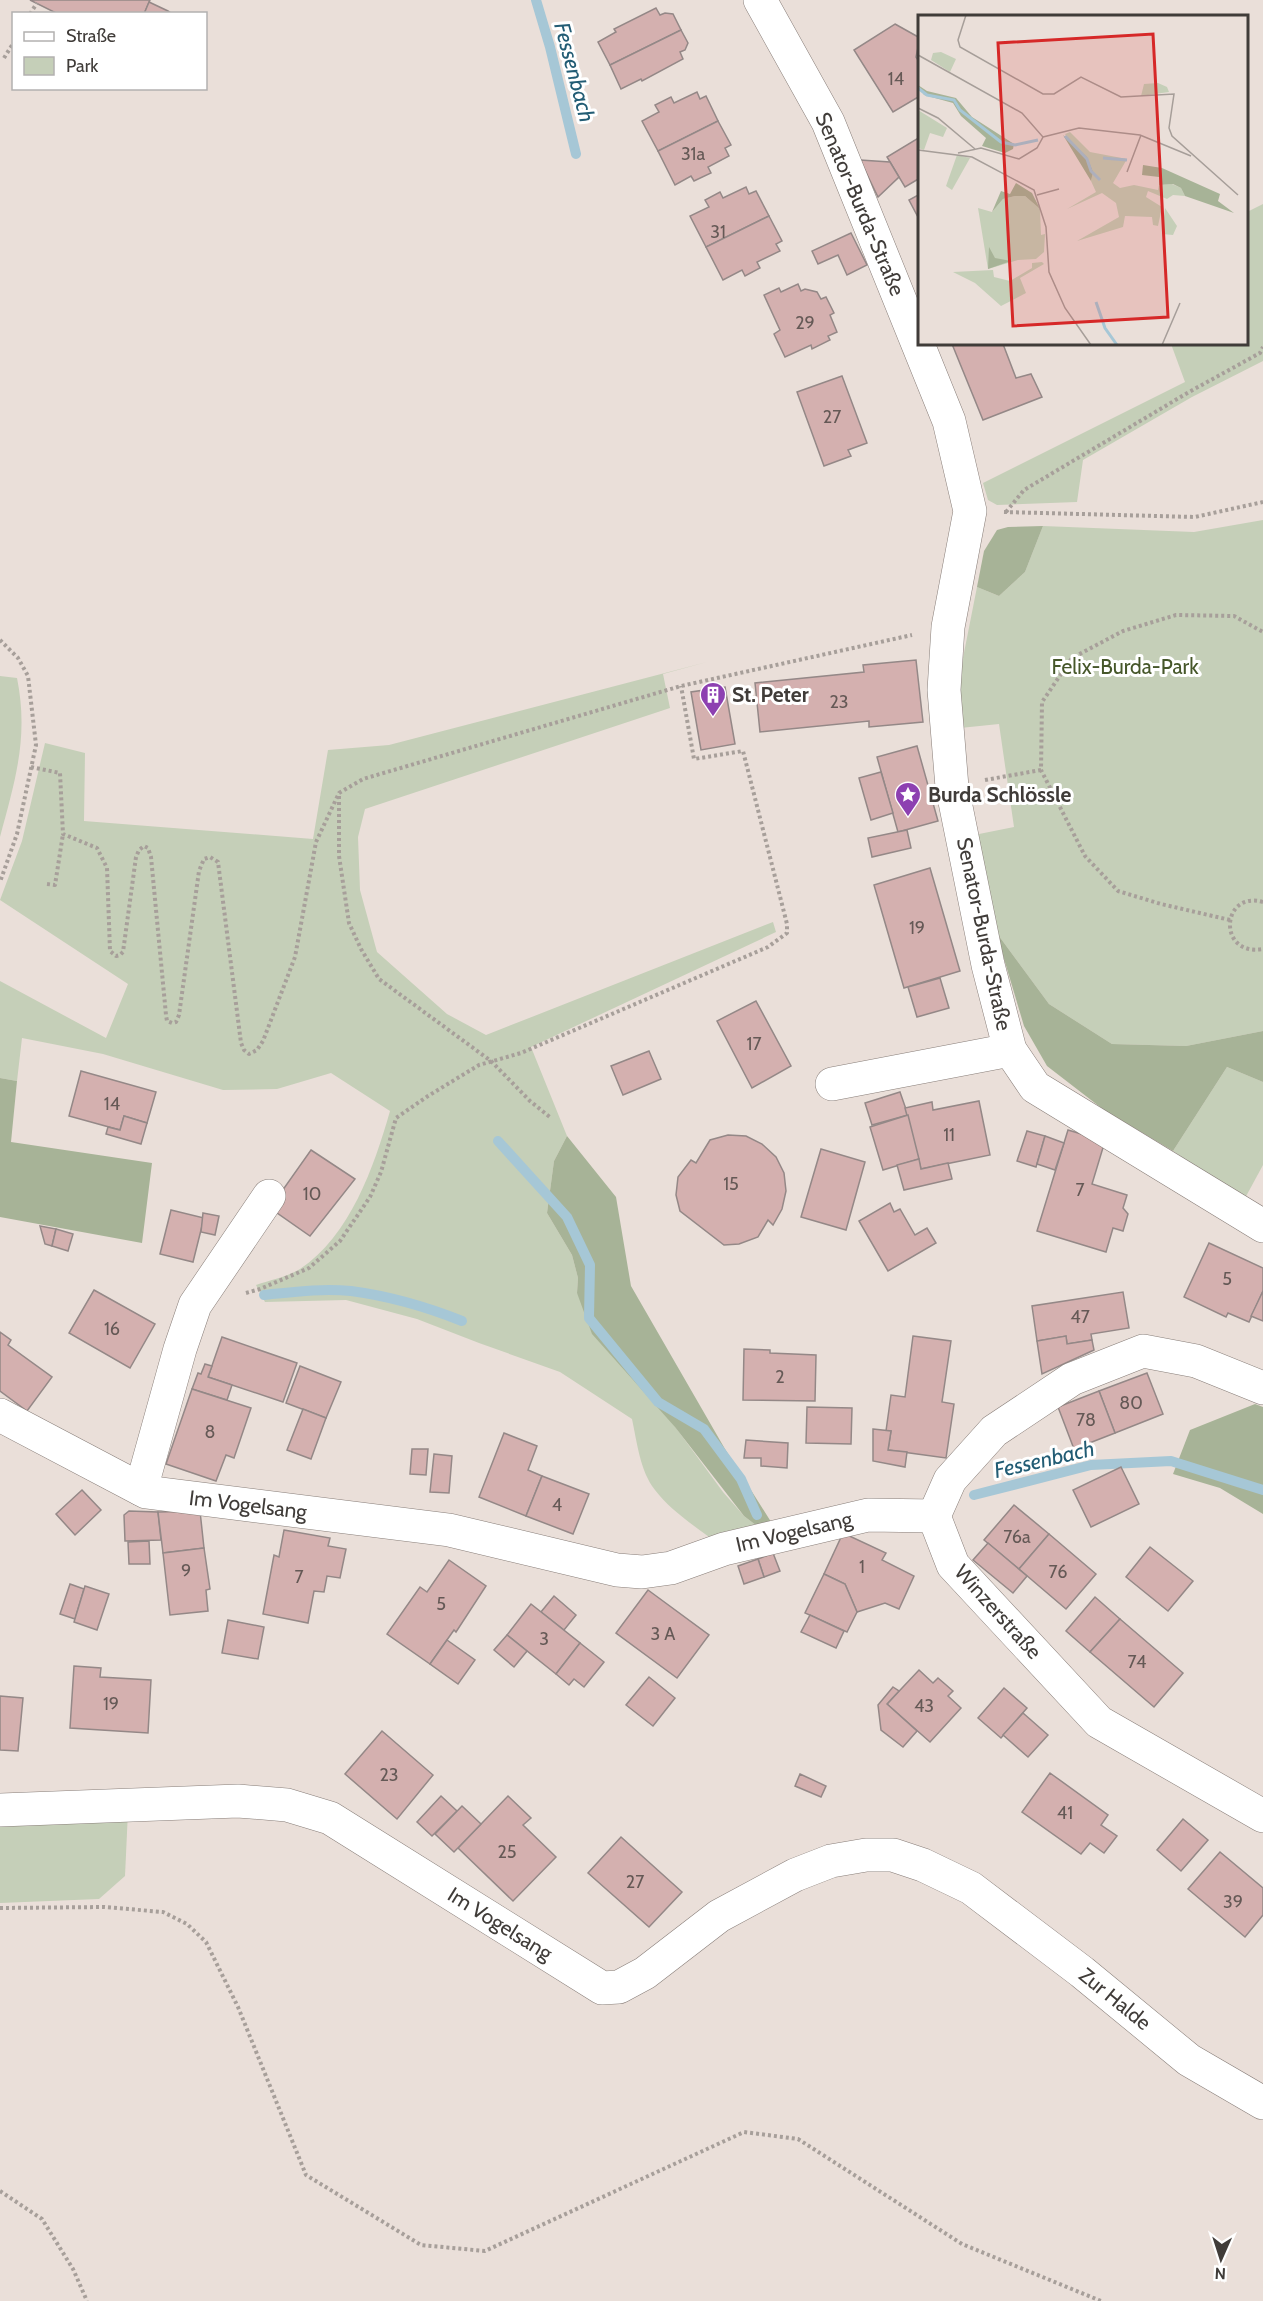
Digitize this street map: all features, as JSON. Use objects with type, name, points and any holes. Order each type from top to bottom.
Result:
[{"type":"street","name":"Senator-Burda-Straße","points":[[760,0],[828,122],[949,422],[970,511],[948,627],[944,690],[946,737],[952,787],[988,965],[1010,1050],[1035,1087],[1263,1227]]},
{"type":"street","name":"Senator-Burda-Straße","points":[[832,1084],[1010,1050]]},
{"type":"street","points":[[141,1489],[180,1349],[195,1305],[269,1196]]},
{"type":"street","points":[[934,1516],[950,1480],[994,1431],[1072,1379],[1143,1352],[1196,1361],[1263,1388]]},
{"type":"street","name":"Im Vogelsang","points":[[0,1415],[146,1492],[449,1530],[617,1570],[642,1572],[671,1568],[724,1549],[867,1515],[934,1516]]},
{"type":"street","name":"Winzerstraße","points":[[934,1516],[953,1564],[1099,1722],[1263,1816]]},
{"type":"street","name":"Im Vogelsang","points":[[0,1810],[238,1801],[286,1805],[330,1818],[602,1988],[619,1987],[645,1973],[719,1916],[795,1875],[831,1861],[866,1855],[893,1856],[923,1865],[970,1888]]},
{"type":"street","name":"Zur Halde","points":[[970,1888],[1082,1972],[1189,2060],[1263,2103]]},
{"type":"path","points":[[31,12],[37,3]]},
{"type":"path","points":[[4,58],[12,45]]},
{"type":"path","points":[[1006,512],[1024,490],[1189,392],[1260,353],[1263,347]]},
{"type":"path","points":[[970,511],[1195,517],[1263,502]]},
{"type":"path","points":[[1230,920],[1161,904],[1118,891],[1084,856],[1041,770],[1042,702],[1072,658],[1123,631],[1176,615],[1234,616],[1263,632]]},
{"type":"path","points":[[63,834],[97,848],[107,868],[110,951],[116,956],[123,952],[136,857],[144,846],[148,848],[151,857],[166,1015],[167,1020],[172,1023],[176,1022],[179,1015],[200,871],[204,859],[210,857],[218,862],[241,1043],[249,1054],[257,1050],[263,1041],[294,957],[316,842],[339,793],[363,779],[681,686],[948,627]]},
{"type":"path","points":[[0,640],[18,658],[28,676],[36,745],[17,834],[0,882]]},
{"type":"path","points":[[195,1305],[260,1289],[309,1268],[340,1241],[370,1197],[381,1172],[396,1118],[479,1065],[521,1053],[768,947],[787,933],[787,924],[743,751],[694,759],[681,686]]},
{"type":"path","points":[[31,767],[60,773],[63,834],[55,885],[47,884]]},
{"type":"path","points":[[952,787],[1041,770]]},
{"type":"path","points":[[339,793],[339,856],[349,923],[379,979],[491,1061],[530,1101],[551,1118]]},
{"type":"path","points":[[1263,902],[1248,900],[1241,903],[1230,920],[1230,933],[1240,945],[1247,950],[1263,949]]},
{"type":"path","points":[[0,1908],[104,1907],[163,1912],[187,1924],[206,1942],[238,2007],[306,2175],[421,2245],[485,2251],[744,2132],[798,2139],[962,2244],[1101,2301]]},
{"type":"path","points":[[0,2191],[42,2219],[73,2269],[87,2301]]},
{"type":"green space","points":[[1263,204],[1263,361],[1192,397],[1083,460],[1077,502],[997,505],[988,500],[983,483],[1185,382],[1171,345],[1248,345],[1248,212]]},
{"type":"green space","name":"Felix-Burda-Park","points":[[1263,520],[1263,1031],[1186,1046],[1112,1044],[1049,1004],[996,932],[974,835],[1014,827],[999,724],[960,728],[961,668],[977,587],[999,596],[1025,572],[1043,526],[1194,532]]},
{"type":"green space","points":[[1043,526],[1025,572],[999,596],[977,587],[984,551],[997,530],[1008,527]]},
{"type":"green space","points":[[707,662],[663,674],[670,708],[365,809],[358,837],[360,890],[377,952],[447,1014],[486,1035],[773,922],[776,932],[531,1047],[567,1136],[554,1161],[547,1213],[572,1255],[578,1278],[577,1293],[723,1492],[744,1516],[761,1529],[716,1542],[676,1512],[655,1490],[642,1465],[632,1419],[560,1372],[417,1319],[346,1300],[265,1302],[256,1285],[300,1269],[318,1255],[346,1219],[368,1177],[390,1111],[331,1073],[277,1089],[223,1090],[103,1054],[22,1038],[17,1081],[0,1078],[0,981],[106,1038],[128,984],[0,900],[22,841],[45,743],[85,753],[84,821],[313,839],[328,750],[389,745]]},
{"type":"green space","points":[[0,676],[17,678],[22,720],[19,759],[0,837]]},
{"type":"green space","points":[[996,932],[1049,1004],[1112,1044],[1186,1046],[1263,1031],[1263,1082],[1227,1067],[1173,1151],[1104,1110],[1047,1066],[1024,1026]]},
{"type":"green space","points":[[1227,1067],[1263,1082],[1263,1165],[1244,1200],[1173,1151]]},
{"type":"green space","points":[[0,1078],[17,1081],[11,1142],[152,1163],[142,1243],[0,1217]]},
{"type":"green space","points":[[567,1136],[616,1197],[631,1286],[725,1449],[773,1525],[761,1529],[744,1516],[675,1427],[592,1334],[577,1293],[578,1278],[572,1255],[547,1213],[554,1161]]},
{"type":"green space","points":[[1255,1404],[1263,1407],[1263,1514],[1220,1488],[1173,1474],[1190,1430]]},
{"type":"green space","points":[[128,1811],[125,1876],[99,1899],[0,1903],[0,1818]]},
{"type":"building","points":[[30,0],[150,0],[145,12],[54,12]]},
{"type":"building","points":[[149,2],[169,12],[145,12]]},
{"type":"building","points":[[656,8],[660,15],[673,14],[681,30],[610,65],[598,42],[616,32],[614,29]]},
{"type":"building","points":[[895,24],[918,37],[916,57],[918,60],[918,97],[893,112],[854,50]]},
{"type":"building","points":[[681,30],[688,43],[685,50],[680,52],[683,59],[642,81],[641,79],[621,89],[610,65]]},
{"type":"building","points":[[697,92],[700,99],[706,96],[718,121],[658,151],[642,121],[659,112],[655,105],[671,97],[674,103]]},
{"type":"building","points":[[718,121],[731,145],[725,148],[729,156],[708,167],[711,173],[694,181],[691,176],[675,185],[658,151]]},
{"type":"building","points":[[918,138],[918,179],[905,187],[887,157]]},
{"type":"building","points":[[860,160],[890,162],[899,177],[878,197]]},
{"type":"building","points":[[746,187],[749,194],[756,191],[769,216],[706,247],[690,216],[709,207],[705,200],[720,192],[723,198]]},
{"type":"building","points":[[918,195],[918,217],[909,200]]},
{"type":"building","points":[[769,216],[782,241],[776,244],[780,251],[757,262],[760,268],[745,276],[742,270],[723,280],[706,247]]},
{"type":"building","points":[[851,233],[867,265],[847,275],[838,255],[818,264],[812,251]]},
{"type":"building","points":[[798,284],[801,291],[805,289],[817,292],[821,299],[826,297],[834,313],[830,315],[837,332],[828,336],[830,340],[812,349],[811,345],[785,357],[774,334],[780,330],[764,295],[779,288],[781,292]]},
{"type":"building","points":[[952,345],[1003,345],[1016,378],[1031,374],[1042,397],[983,420]]},
{"type":"building","points":[[842,376],[867,443],[848,450],[851,456],[824,466],[797,392]]},
{"type":"building","points":[[916,660],[923,722],[869,727],[869,721],[760,732],[755,683],[864,672],[863,665]]},
{"type":"building","name":"St. Peter","points":[[725,687],[735,744],[701,750],[691,692]]},
{"type":"building","points":[[917,746],[938,821],[898,832],[877,757]]},
{"type":"building","points":[[881,772],[893,813],[871,820],[859,778]]},
{"type":"building","points":[[907,830],[911,848],[872,857],[868,838]]},
{"type":"building","points":[[930,868],[960,971],[904,988],[874,885]]},
{"type":"building","points":[[940,978],[949,1008],[917,1017],[908,987]]},
{"type":"building","points":[[756,1001],[791,1066],[752,1088],[717,1021]]},
{"type":"building","points":[[649,1051],[661,1079],[623,1095],[611,1066]]},
{"type":"building","points":[[81,1071],[156,1092],[147,1123],[124,1116],[120,1130],[69,1116]]},
{"type":"building","points":[[900,1092],[908,1115],[872,1125],[865,1103]]},
{"type":"building","points":[[979,1101],[990,1155],[921,1169],[905,1108],[932,1102],[933,1110]]},
{"type":"building","points":[[908,1115],[919,1159],[883,1170],[870,1127]]},
{"type":"building","points":[[124,1116],[147,1123],[141,1144],[106,1134],[108,1127],[120,1130]]},
{"type":"building","points":[[1068,1130],[1105,1141],[1092,1184],[1127,1195],[1123,1208],[1128,1214],[1123,1231],[1113,1228],[1106,1252],[1037,1231]]},
{"type":"building","points":[[1027,1131],[1045,1136],[1036,1167],[1017,1161]]},
{"type":"building","points":[[728,1135],[746,1136],[762,1144],[776,1157],[784,1173],[786,1191],[782,1209],[773,1225],[768,1220],[758,1237],[739,1244],[724,1245],[680,1211],[676,1195],[678,1177],[691,1160],[696,1163],[710,1140]]},
{"type":"building","points":[[1045,1136],[1064,1143],[1055,1170],[1037,1164]]},
{"type":"building","points":[[821,1149],[865,1162],[846,1230],[801,1217]]},
{"type":"building","points":[[311,1150],[355,1179],[310,1236],[270,1208]]},
{"type":"building","points":[[919,1159],[921,1169],[948,1163],[952,1179],[904,1190],[897,1165]]},
{"type":"building","points":[[890,1203],[894,1212],[900,1209],[915,1235],[927,1228],[936,1243],[888,1271],[859,1221]]},
{"type":"building","points":[[171,1210],[204,1218],[193,1262],[160,1254]]},
{"type":"building","points":[[203,1213],[219,1216],[215,1235],[201,1232]]},
{"type":"building","points":[[40,1226],[56,1229],[52,1246],[45,1244]]},
{"type":"building","points":[[56,1229],[73,1234],[68,1251],[52,1246]]},
{"type":"building","points":[[1209,1243],[1263,1268],[1263,1291],[1249,1322],[1228,1313],[1226,1317],[1184,1297]]},
{"type":"building","points":[[94,1290],[155,1324],[130,1368],[69,1333]]},
{"type":"building","points":[[1263,1291],[1263,1321],[1251,1316]]},
{"type":"building","points":[[1123,1292],[1129,1328],[1091,1334],[1092,1340],[1067,1344],[1066,1336],[1037,1341],[1032,1306]]},
{"type":"building","points":[[0,1332],[11,1340],[8,1345],[52,1377],[27,1411],[0,1391]]},
{"type":"building","points":[[913,1336],[951,1341],[942,1402],[954,1404],[946,1458],[888,1450],[891,1431],[886,1431],[891,1395],[905,1397]]},
{"type":"building","points":[[1066,1336],[1067,1344],[1092,1340],[1094,1350],[1042,1374],[1037,1341]]},
{"type":"building","points":[[222,1337],[297,1363],[283,1402],[208,1377]]},
{"type":"building","points":[[744,1349],[770,1350],[770,1353],[816,1355],[815,1401],[743,1400]]},
{"type":"building","points":[[205,1364],[212,1366],[208,1377],[232,1385],[227,1400],[192,1389],[198,1373],[201,1374]]},
{"type":"building","points":[[300,1366],[341,1382],[326,1418],[286,1403]]},
{"type":"building","points":[[1147,1373],[1163,1414],[1115,1433],[1099,1391]]},
{"type":"building","points":[[192,1389],[251,1408],[234,1458],[226,1455],[216,1481],[166,1464]]},
{"type":"building","points":[[1099,1391],[1115,1433],[1074,1449],[1058,1407]]},
{"type":"building","points":[[807,1407],[852,1408],[851,1444],[806,1443]]},
{"type":"building","points":[[303,1409],[326,1418],[311,1459],[287,1450]]},
{"type":"building","points":[[873,1429],[891,1431],[888,1450],[907,1452],[905,1467],[873,1461]]},
{"type":"building","points":[[504,1433],[537,1446],[528,1470],[542,1476],[526,1516],[479,1497]]},
{"type":"building","points":[[746,1440],[788,1443],[787,1468],[761,1466],[761,1458],[744,1458]]},
{"type":"building","points":[[412,1449],[428,1449],[426,1475],[410,1474]]},
{"type":"building","points":[[434,1454],[452,1456],[449,1493],[430,1492]]},
{"type":"building","points":[[1121,1467],[1139,1504],[1091,1527],[1073,1490]]},
{"type":"building","points":[[542,1476],[589,1494],[573,1534],[526,1516]]},
{"type":"building","points":[[82,1490],[101,1510],[75,1535],[56,1514]]},
{"type":"building","points":[[1014,1505],[1049,1534],[1019,1569],[984,1540]]},
{"type":"building","points":[[129,1511],[158,1512],[161,1540],[125,1541],[124,1515]]},
{"type":"building","points":[[200,1511],[204,1548],[163,1553],[158,1512]]},
{"type":"building","points":[[284,1530],[330,1538],[328,1546],[346,1549],[340,1578],[327,1576],[324,1592],[314,1591],[308,1623],[263,1614],[274,1555],[279,1557]]},
{"type":"building","points":[[843,1533],[886,1553],[882,1560],[914,1576],[899,1609],[885,1603],[857,1612],[845,1584],[824,1574]]},
{"type":"building","points":[[1049,1534],[1096,1574],[1066,1609],[1019,1569]]},
{"type":"building","points":[[149,1541],[150,1564],[129,1564],[128,1542]]},
{"type":"building","points":[[988,1543],[1027,1576],[1013,1593],[973,1560]]},
{"type":"building","points":[[1150,1547],[1193,1581],[1168,1611],[1126,1577]]},
{"type":"building","points":[[204,1548],[210,1589],[206,1590],[208,1611],[170,1615],[163,1553]]},
{"type":"building","points":[[773,1553],[780,1571],[764,1577],[758,1559]]},
{"type":"building","points":[[758,1559],[764,1577],[744,1584],[738,1566]]},
{"type":"building","points":[[449,1560],[486,1586],[456,1632],[454,1630],[430,1664],[387,1634],[420,1587],[427,1592]]},
{"type":"building","points":[[824,1574],[845,1584],[857,1612],[847,1632],[805,1613]]},
{"type":"building","points":[[70,1584],[84,1589],[75,1619],[60,1614]]},
{"type":"building","points":[[85,1586],[109,1594],[97,1630],[74,1622]]},
{"type":"building","points":[[648,1590],[709,1635],[677,1678],[616,1633]]},
{"type":"building","points":[[554,1596],[576,1615],[564,1630],[541,1612]]},
{"type":"building","points":[[1095,1597],[1120,1619],[1090,1652],[1066,1631]]},
{"type":"building","points":[[531,1604],[580,1643],[556,1674],[507,1635]]},
{"type":"building","points":[[810,1615],[844,1631],[836,1648],[801,1632]]},
{"type":"building","points":[[1120,1619],[1183,1673],[1154,1707],[1090,1652]]},
{"type":"building","points":[[228,1620],[264,1627],[258,1659],[222,1653]]},
{"type":"building","points":[[507,1635],[527,1651],[514,1667],[494,1650]]},
{"type":"building","points":[[447,1640],[475,1660],[458,1684],[430,1664]]},
{"type":"building","points":[[580,1643],[604,1662],[584,1687],[574,1679],[569,1685],[556,1674]]},
{"type":"building","points":[[74,1666],[101,1668],[100,1677],[151,1680],[148,1733],[70,1728]]},
{"type":"building","points":[[919,1670],[933,1683],[938,1678],[953,1691],[948,1696],[961,1708],[930,1742],[887,1704]]},
{"type":"building","points":[[649,1677],[675,1698],[653,1726],[626,1705]]},
{"type":"building","points":[[893,1687],[899,1691],[887,1704],[917,1731],[903,1747],[881,1730],[878,1705]]},
{"type":"building","points":[[1004,1688],[1027,1708],[1001,1738],[978,1718]]},
{"type":"building","points":[[0,1696],[23,1698],[18,1751],[0,1750]]},
{"type":"building","points":[[1023,1713],[1048,1735],[1028,1757],[1003,1735]]},
{"type":"building","points":[[382,1731],[433,1775],[397,1819],[345,1774]]},
{"type":"building","points":[[1050,1773],[1108,1815],[1101,1825],[1117,1836],[1104,1853],[1090,1843],[1081,1854],[1022,1812]]},
{"type":"building","points":[[800,1774],[826,1786],[821,1797],[795,1786]]},
{"type":"building","points":[[441,1796],[457,1811],[432,1836],[417,1822]]},
{"type":"building","points":[[508,1796],[531,1818],[523,1825],[556,1857],[513,1901],[458,1848]]},
{"type":"building","points":[[462,1806],[481,1824],[454,1852],[435,1834]]},
{"type":"building","points":[[1183,1819],[1208,1840],[1181,1871],[1157,1850]]},
{"type":"building","points":[[621,1837],[682,1892],[649,1927],[588,1873]]},
{"type":"building","points":[[1220,1852],[1263,1888],[1263,1915],[1245,1937],[1188,1889]]},
{"type":"waterway","name":"Fessenbach","points":[[536,0],[576,154]]},
{"type":"waterway","name":"Fessenbach","points":[[498,1141],[567,1217],[590,1265],[589,1318],[658,1402],[704,1429],[741,1479],[757,1515]]},
{"type":"waterway","points":[[264,1295],[318,1290],[351,1291],[408,1303],[462,1321]]},
{"type":"waterway","name":"Fessenbach","points":[[974,1495],[1091,1465],[1171,1461],[1263,1490]]},
{"type":"place","name":"St. Peter","points":[[713,718]]},
{"type":"place","name":"Burda Schlössle","points":[[908,818]]}]
